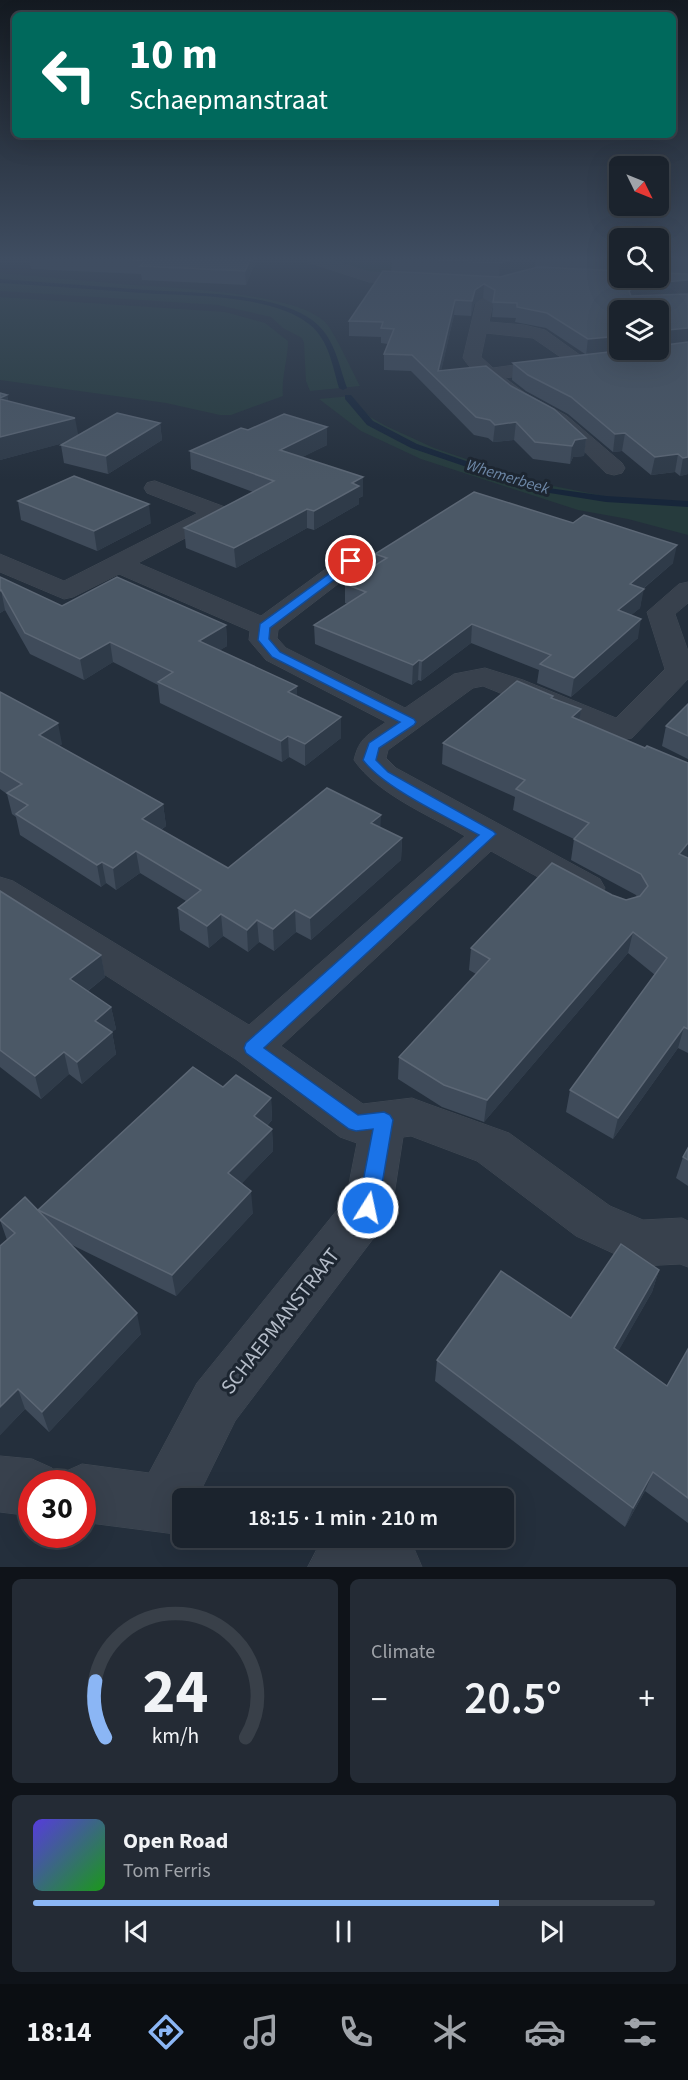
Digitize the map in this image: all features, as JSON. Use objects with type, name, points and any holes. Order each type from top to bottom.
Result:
[{"type":"street","points":[[478,333],[472,358],[518,398],[560,420],[614,468]]},
{"type":"street","points":[[536,333],[582,363]]},
{"type":"street","points":[[489,374],[605,360]]},
{"type":"street","points":[[0,562],[64,591],[217,512],[155,488]]},
{"type":"street","points":[[351,561],[264,627],[263,640],[276,654],[409,722]]},
{"type":"street","points":[[118,564],[264,627]]},
{"type":"street","points":[[612,901],[384,775],[370,760],[373,746],[464,680],[485,677],[513,686],[631,741],[680,670],[661,612],[688,590]]},
{"type":"street","points":[[252,1048],[488,834]]},
{"type":"street","points":[[0,890],[252,1048],[356,1124],[412,1117],[493,1147],[593,1221],[641,1243],[682,1242],[688,1244]]},
{"type":"street","name":"SCHAEPMANSTRAAT","points":[[181,1488],[216,1402],[368,1208],[384,1120]]},
{"type":"street","points":[[0,1484],[18,1486]]},
{"type":"street","points":[[96,1495],[172,1504]]},
{"type":"green space","points":[[0,333],[278,333],[288,341],[283,396],[231,415],[220,415],[166,403],[0,380]]},
{"type":"green space","points":[[293,333],[332,333],[360,386],[310,391],[306,381],[302,338]]},
{"type":"green space","points":[[351,396],[370,417],[386,426],[434,448],[533,482],[609,497],[688,502],[688,535],[628,519],[578,510],[421,459],[361,431],[319,399]]},
{"type":"building","points":[[392,333],[447,333],[438,371],[486,366],[511,386],[554,409],[586,438],[575,440],[572,446],[535,442],[516,422],[495,425],[490,420],[476,417],[412,355],[384,354]]},
{"type":"building","points":[[579,333],[609,333],[609,337],[588,339]]},
{"type":"building","points":[[688,342],[688,457],[683,458],[678,454],[655,457],[625,433],[615,434],[571,397],[528,375],[513,363],[609,352],[609,360],[669,360],[669,345]]},
{"type":"building","points":[[0,399],[75,418],[0,437]]},
{"type":"building","points":[[117,413],[160,423],[106,456],[61,445]]},
{"type":"building","points":[[284,414],[327,427],[280,450],[363,477],[352,483],[359,486],[314,511],[307,509],[234,548],[184,528],[274,481],[190,451],[241,428],[248,430]]},
{"type":"building","points":[[74,476],[149,504],[94,531],[18,501]]},
{"type":"building","points":[[474,492],[573,523],[584,515],[677,545],[630,584],[644,589],[618,610],[641,619],[574,678],[540,664],[551,655],[472,624],[422,661],[419,660],[413,665],[314,625],[366,592],[345,584],[387,558],[375,554]]},
{"type":"building","points":[[0,577],[62,606],[117,577],[226,625],[199,641],[297,686],[288,692],[341,717],[305,744],[288,736],[281,741],[158,682],[173,672],[110,642],[80,659],[25,633],[0,591]]},
{"type":"building","points":[[517,681],[553,696],[551,698],[581,709],[572,717],[645,748],[647,746],[688,763],[688,843],[679,854],[688,858],[688,1029],[684,1027],[618,1118],[570,1090],[667,958],[633,932],[487,1100],[444,1085],[399,1057],[490,959],[471,948],[552,863],[626,900],[640,896],[648,886],[641,874],[574,839],[589,823],[516,789],[525,780],[443,743]]},
{"type":"building","points":[[0,692],[58,723],[39,735],[163,804],[142,819],[228,868],[327,788],[381,815],[371,823],[402,838],[310,918],[295,910],[273,929],[257,920],[247,930],[221,914],[207,926],[178,908],[201,890],[136,851],[113,868],[102,862],[97,865],[16,814],[28,805],[7,793],[22,784],[0,771]]},
{"type":"building","points":[[688,704],[688,736],[666,726]]},
{"type":"building","points":[[0,891],[101,955],[70,979],[111,1007],[95,1021],[112,1032],[77,1062],[64,1052],[35,1076],[0,1050]]},
{"type":"building","points":[[193,1067],[223,1087],[236,1075],[271,1098],[254,1116],[272,1129],[228,1173],[251,1191],[172,1275],[38,1210]]},
{"type":"building","points":[[688,1148],[688,1160],[683,1157]]},
{"type":"building","points":[[25,1197],[137,1313],[42,1412],[18,1389],[0,1407],[0,1246],[15,1233],[0,1220]]},
{"type":"building","points":[[621,1244],[659,1270],[614,1348],[667,1386],[688,1349],[688,1498],[653,1472],[633,1508],[437,1360],[501,1271],[571,1318]]},
{"type":"waterway","name":"Whemerbeek","points":[[322,333],[331,348],[343,388]]},
{"type":"waterway","name":"Whemerbeek","points":[[348,397],[370,423],[414,446],[540,489],[606,499],[688,504]]},
{"type":"route","points":[[351,561],[264,627],[263,640],[276,654],[409,722],[373,746],[370,760],[384,775],[488,834],[252,1048],[356,1124],[384,1120],[368,1208]]}]
